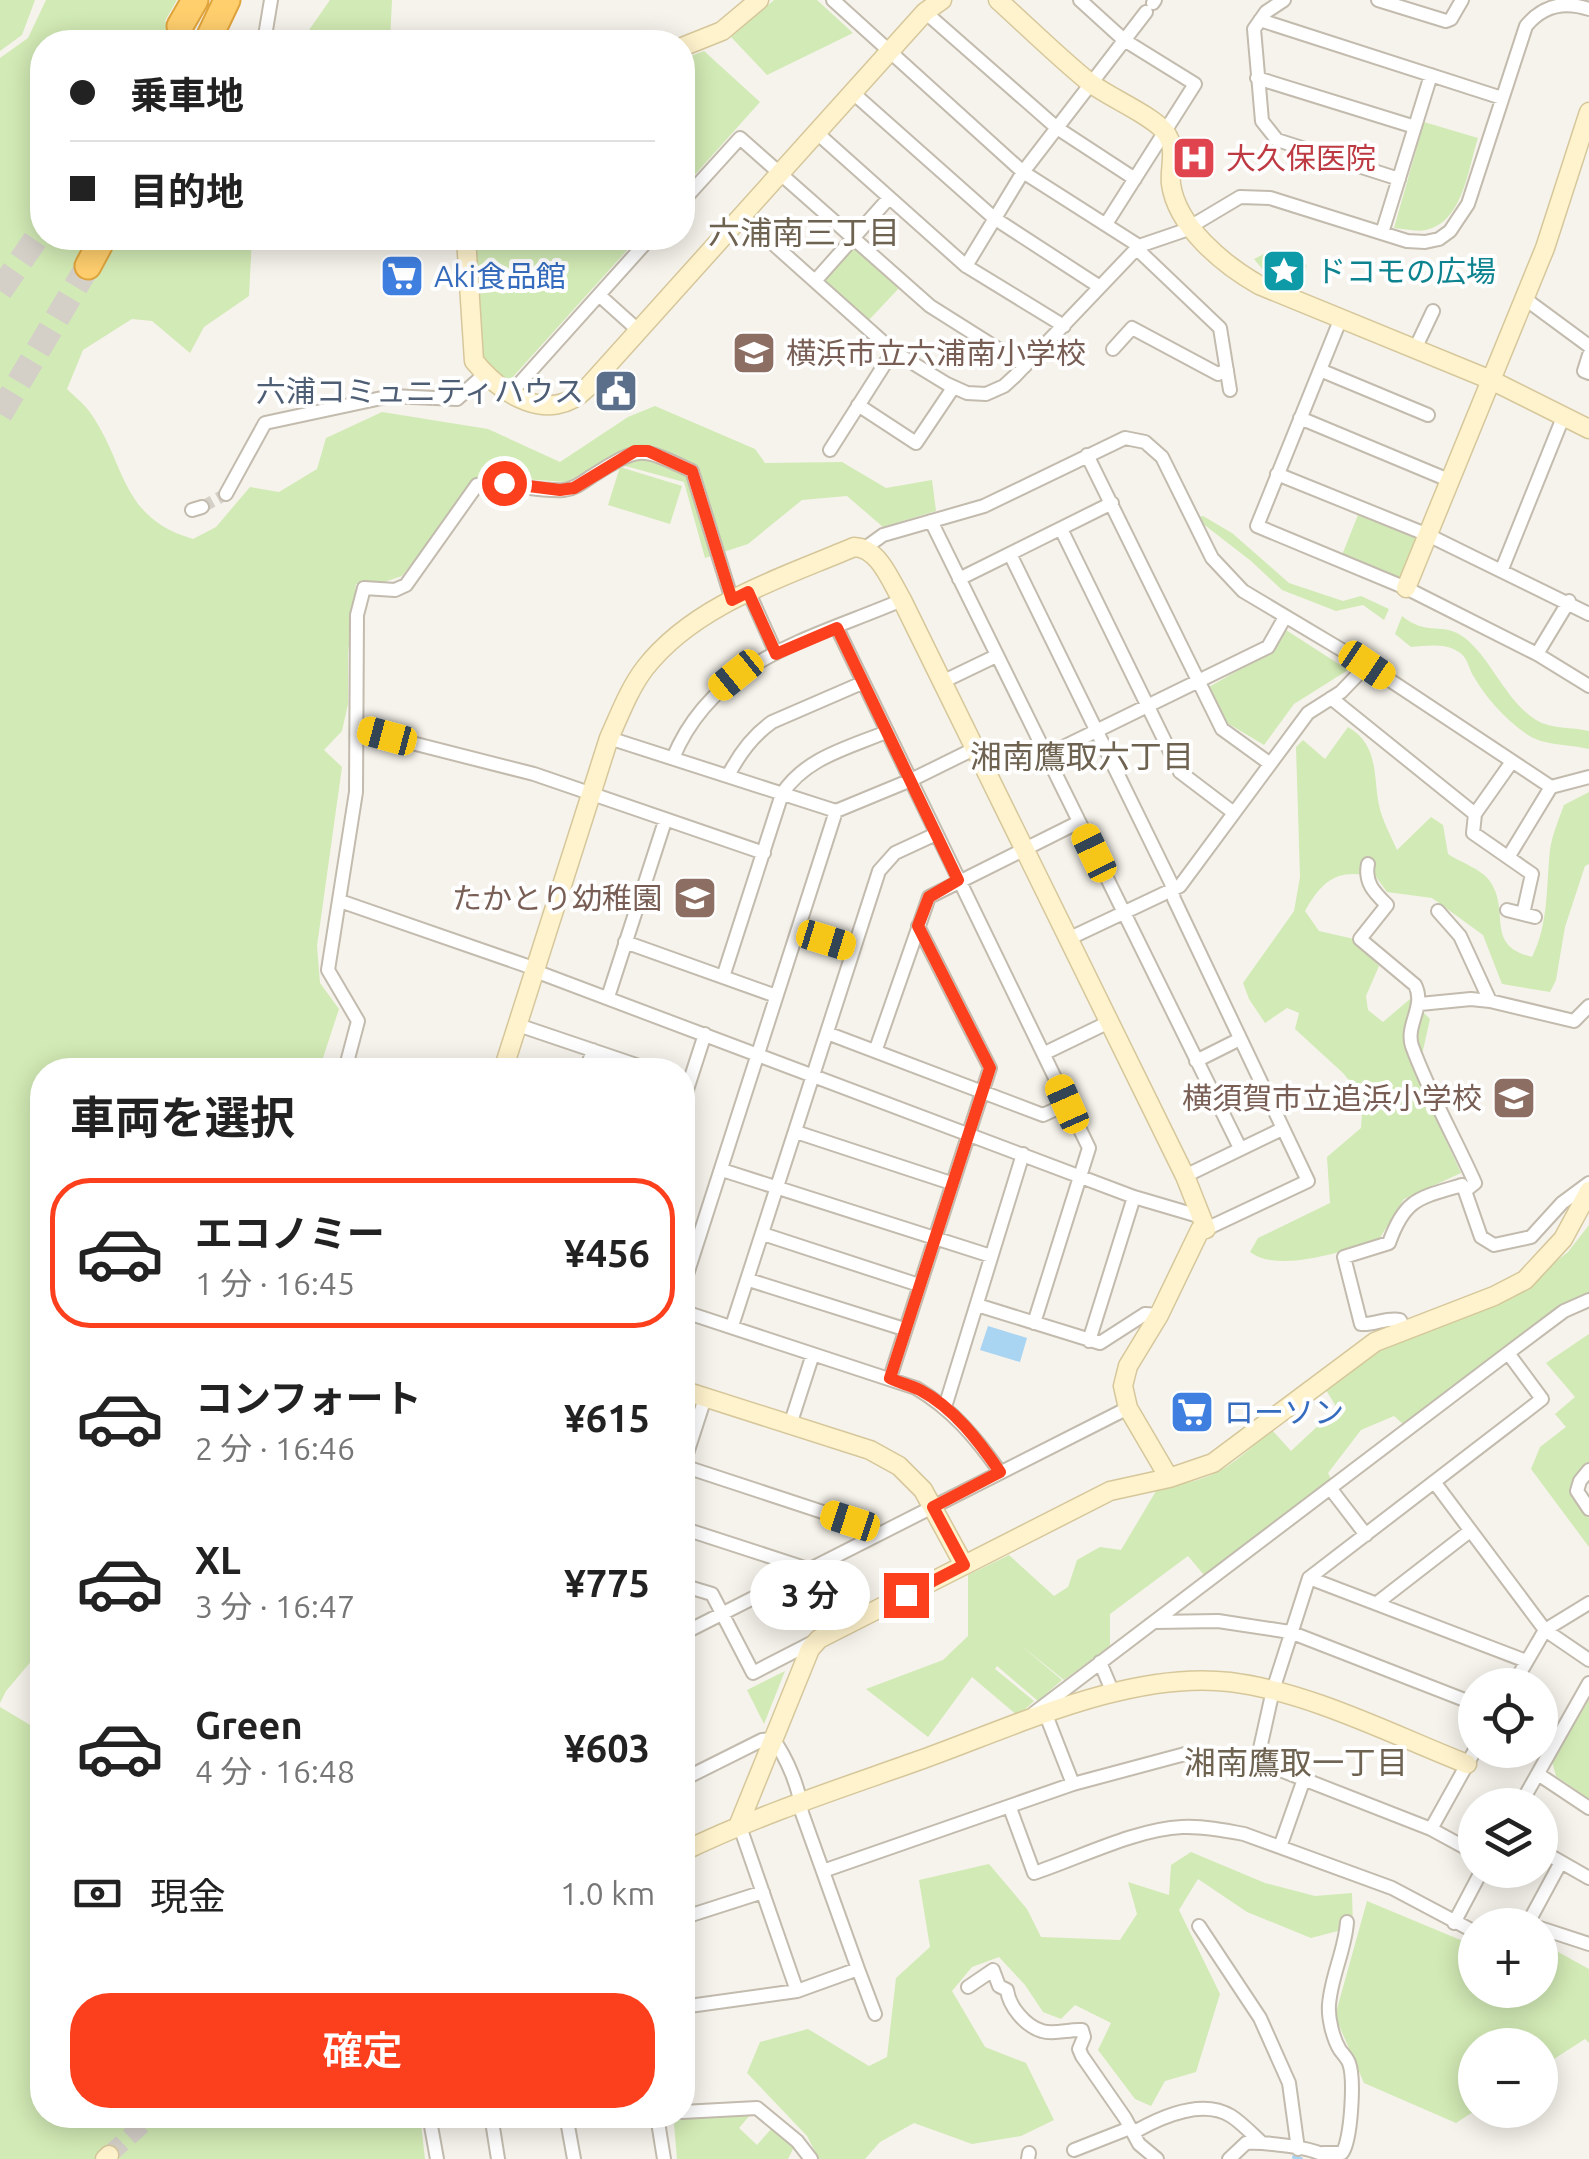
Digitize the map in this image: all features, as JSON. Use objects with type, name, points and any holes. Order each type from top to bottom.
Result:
[{"type":"highway","points":[[180,26],[195,0]]},
{"type":"highway","points":[[213,30],[227,0]]},
{"type":"highway","points":[[88,266],[97,250]]},
{"type":"street","points":[[266,30],[271,0]]},
{"type":"street","points":[[695,41],[722,30],[760,0]]},
{"type":"street","points":[[832,0],[1023,172],[1138,247],[1220,328],[1230,390]]},
{"type":"street","points":[[467,250],[474,360],[510,394],[534,404],[570,400],[587,388],[852,92],[926,12],[942,0]]},
{"type":"street","points":[[998,0],[1091,83],[1165,132],[1173,156],[1174,199],[1191,227],[1243,276],[1491,380],[1589,429]]},
{"type":"street","points":[[1080,0],[1124,40],[1195,84],[1106,224]]},
{"type":"street","points":[[1284,0],[1266,12],[1254,29],[1262,121],[1277,140],[1398,179]]},
{"type":"street","points":[[1378,0],[1446,21],[1462,0]]},
{"type":"street","points":[[966,266],[1023,172],[1151,5]]},
{"type":"street","points":[[742,216],[893,351],[967,394],[992,392],[1026,366],[1138,247],[1191,227],[1230,202],[1250,195],[1407,241],[1440,238],[1457,223],[1468,204],[1523,33],[1532,19],[1560,5],[1589,9]]},
{"type":"street","points":[[926,12],[1057,128],[1135,179]]},
{"type":"street","points":[[1260,20],[1502,98]]},
{"type":"street","points":[[1382,233],[1431,75]]},
{"type":"street","points":[[1257,78],[1415,127]]},
{"type":"street","points":[[852,92],[994,218],[1100,286]]},
{"type":"street","points":[[1406,588],[1546,248],[1589,112]]},
{"type":"street","points":[[816,133],[966,266],[1064,326]]},
{"type":"street","points":[[695,188],[740,138],[930,306],[1026,366]]},
{"type":"street","points":[[815,280],[889,198]]},
{"type":"street","points":[[510,394],[639,250]]},
{"type":"street","points":[[599,295],[639,331]]},
{"type":"street","points":[[1524,298],[1589,346]]},
{"type":"street","points":[[1415,349],[1433,311]]},
{"type":"street","points":[[1341,318],[1257,526],[1406,588],[1536,654],[1589,686]]},
{"type":"street","points":[[1112,349],[1132,328],[1218,374],[1226,370]]},
{"type":"street","points":[[830,450],[893,351]]},
{"type":"street","points":[[1589,355],[1584,368],[1589,373]]},
{"type":"street","points":[[1320,370],[1428,415]]},
{"type":"street","points":[[226,494],[265,423],[391,396],[457,399],[486,373]]},
{"type":"street","points":[[858,406],[916,443],[953,388]]},
{"type":"street","points":[[1502,569],[1564,415]]},
{"type":"street","points":[[1300,418],[1451,481]]},
{"type":"street","points":[[866,548],[883,535],[984,506],[1125,438],[1146,442],[1162,457],[1212,558],[1243,591],[1367,665],[1551,787]]},
{"type":"street","points":[[348,1058],[358,1021],[328,970],[356,792],[357,615],[364,588],[395,590],[406,585],[477,485],[512,483],[560,490],[574,488],[635,451],[648,451],[692,471],[740,596],[776,654]]},
{"type":"street","points":[[1087,455],[1222,730],[1269,764]]},
{"type":"street","points":[[1277,474],[1428,535],[1589,614]]},
{"type":"street","points":[[959,579],[1112,503]]},
{"type":"street","points":[[931,521],[1240,1148]]},
{"type":"street","points":[[1061,529],[1180,772],[1234,812]]},
{"type":"street","points":[[507,1058],[609,738],[625,701],[647,666],[681,632],[740,596],[854,547],[866,548],[874,554],[902,600],[1186,1176],[1204,1223]]},
{"type":"street","points":[[1010,554],[1308,1181],[1204,1223],[1158,1316],[1128,1366],[1123,1386],[1128,1408],[1169,1478]]},
{"type":"street","points":[[673,758],[694,716],[719,688],[752,664],[902,600]]},
{"type":"street","points":[[1536,654],[1569,601]]},
{"type":"street","points":[[1045,756],[1268,647],[1285,616]]},
{"type":"street","points":[[837,628],[1089,1148],[1034,1322]]},
{"type":"street","points":[[942,682],[996,656]]},
{"type":"street","points":[[1068,939],[1180,886],[1308,713],[1367,665]]},
{"type":"street","points":[[728,776],[744,749],[772,722],[862,683]]},
{"type":"street","points":[[1331,698],[1475,814]]},
{"type":"street","points":[[358,728],[534,774],[764,853]]},
{"type":"street","points":[[723,978],[782,794],[792,779],[812,763],[886,732]]},
{"type":"street","points":[[609,738],[836,811],[974,748]]},
{"type":"street","points":[[1506,910],[1529,916],[1532,874],[1473,834],[1475,814],[1511,762]]},
{"type":"street","points":[[1509,856],[1551,787],[1589,777]]},
{"type":"street","points":[[695,1233],[722,1170],[836,811]]},
{"type":"street","points":[[608,997],[665,821]]},
{"type":"street","points":[[876,1049],[929,897],[1079,822]]},
{"type":"street","points":[[732,1326],[880,871],[895,853],[936,834]]},
{"type":"street","points":[[1368,864],[1366,872],[1372,891],[1388,905],[1360,939],[1414,984],[1420,1004],[1411,1042],[1475,1184],[1465,1191]]},
{"type":"street","points":[[340,901],[608,997],[1204,1223]]},
{"type":"street","points":[[1438,912],[1460,936],[1490,1001]]},
{"type":"street","points":[[890,1378],[990,1068],[918,926]]},
{"type":"street","points":[[798,931],[854,948]]},
{"type":"street","points":[[624,942],[776,996]]},
{"type":"street","points":[[1420,1004],[1490,1001],[1574,1021],[1589,1006]]},
{"type":"street","points":[[1045,1053],[1110,1022]]},
{"type":"street","points":[[518,1025],[616,1058]]},
{"type":"street","points":[[827,1032],[1044,1114],[1067,1104]]},
{"type":"street","points":[[695,1059],[705,1034]]},
{"type":"street","points":[[1196,1060],[1240,1039]]},
{"type":"street","points":[[590,1058],[593,1050]]},
{"type":"street","points":[[1186,1176],[1282,1129]]},
{"type":"street","points":[[796,1132],[951,1183]]},
{"type":"street","points":[[945,1407],[1023,1154]]},
{"type":"street","points":[[722,1170],[992,1256]]},
{"type":"street","points":[[1406,1330],[1400,1320],[1393,1318],[1361,1324],[1344,1257],[1389,1243],[1402,1212],[1420,1198],[1462,1185],[1482,1236],[1494,1245],[1531,1237],[1570,1196],[1589,1183]]},
{"type":"street","points":[[695,1589],[712,1594],[752,1673],[1110,1491],[1213,1463],[1375,1342],[1525,1280],[1563,1239],[1589,1191]]},
{"type":"street","points":[[1089,1341],[1134,1198]]},
{"type":"street","points":[[763,1234],[919,1285]]},
{"type":"street","points":[[749,1280],[904,1328]]},
{"type":"street","points":[[1022,1723],[1508,1352],[1564,1311],[1589,1300]]},
{"type":"street","points":[[977,1305],[1100,1343],[1145,1314],[1158,1316]]},
{"type":"street","points":[[695,1315],[916,1388],[945,1407],[1000,1472]]},
{"type":"street","points":[[1256,1762],[1290,1632],[1309,1578],[1542,1399],[1508,1352]]},
{"type":"street","points":[[790,1425],[814,1354]]},
{"type":"street","points":[[695,1395],[885,1458],[913,1479],[964,1565]]},
{"type":"street","points":[[695,1430],[705,1398]]},
{"type":"street","points":[[695,1627],[1128,1408]]},
{"type":"street","points":[[1589,1470],[1577,1491],[1589,1510]]},
{"type":"street","points":[[695,1472],[850,1521],[869,1538]]},
{"type":"street","points":[[1435,1484],[1544,1630],[1589,1660]]},
{"type":"street","points":[[1330,1488],[1366,1535]]},
{"type":"street","points":[[1377,1602],[1470,1531]]},
{"type":"street","points":[[695,1532],[808,1569]]},
{"type":"street","points":[[1309,1578],[1526,1661]]},
{"type":"street","points":[[1522,1668],[1544,1630],[1589,1603]]},
{"type":"street","points":[[1152,1622],[1218,1621],[1290,1632],[1458,1697]]},
{"type":"street","points":[[797,1991],[738,1824],[810,1649],[819,1639]]},
{"type":"street","points":[[1100,1662],[1113,1693]]},
{"type":"street","points":[[695,1846],[738,1824],[1022,1723],[1113,1693],[1186,1682],[1228,1682],[1274,1690],[1458,1753]]},
{"type":"street","points":[[1530,1788],[1589,1682]]},
{"type":"street","points":[[1046,1716],[1073,1784]]},
{"type":"street","points":[[695,1774],[762,1740],[773,1739]]},
{"type":"street","points":[[773,1739],[781,1749],[801,1802],[875,2014]]},
{"type":"street","points":[[824,1871],[1073,1784],[1185,1754],[1256,1762],[1431,1829],[1458,1843]]},
{"type":"street","points":[[1431,1829],[1465,1768]]},
{"type":"street","points":[[1538,1774],[1589,1808]]},
{"type":"street","points":[[1280,1847],[1304,1779]]},
{"type":"street","points":[[1010,1808],[1034,1873],[1151,1832],[1182,1827],[1231,1831],[1392,1888],[1458,1925]]},
{"type":"street","points":[[1558,1860],[1589,1878]]},
{"type":"street","points":[[1536,1908],[1561,1862]]},
{"type":"street","points":[[1454,1923],[1472,1888]]},
{"type":"street","points":[[695,1914],[763,1892]]},
{"type":"street","points":[[1074,2150],[1130,2128],[1138,2130],[1163,2116],[1212,2110],[1229,2114],[1262,2142],[1290,2152],[1326,2156],[1342,2153],[1349,2145],[1349,2062],[1337,2046],[1328,2008],[1345,1948],[1346,1922]]},
{"type":"street","points":[[1199,1926],[1260,2018],[1289,2083],[1290,2152]]},
{"type":"street","points":[[1558,1934],[1589,1944]]},
{"type":"street","points":[[695,2004],[797,1991],[858,1969]]},
{"type":"street","points":[[968,1988],[992,1970],[1025,2022],[1043,2032],[1082,2030],[1082,2056],[1138,2144],[1157,2159]]},
{"type":"street","points":[[695,2111],[758,2108],[797,2141],[811,2159]]},
{"type":"street","points":[[432,2128],[436,2159]]},
{"type":"street","points":[[493,2128],[498,2159]]},
{"type":"street","points":[[568,2128],[574,2159]]},
{"type":"street","points":[[659,2128],[664,2159]]},
{"type":"street","points":[[1229,2159],[1246,2143],[1262,2142]]},
{"type":"green space","points":[[0,0],[35,0],[22,35],[0,51]]},
{"type":"green space","points":[[46,0],[177,0],[165,21],[172,30],[32,30]]},
{"type":"green space","points":[[330,0],[392,0],[391,30],[309,30]]},
{"type":"green space","points":[[774,0],[817,0],[853,33],[767,75],[731,37]]},
{"type":"green space","points":[[30,34],[30,250],[81,250],[75,264],[92,273],[112,250],[251,250],[249,296],[204,327],[190,353],[152,321],[132,319],[83,350],[67,389],[87,408],[137,503],[169,529],[193,539],[216,527],[250,487],[279,492],[317,469],[326,438],[382,412],[488,429],[560,462],[628,417],[655,406],[755,449],[765,463],[842,462],[886,488],[932,480],[936,511],[883,527],[847,496],[802,500],[748,544],[705,558],[684,482],[607,461],[566,482],[479,476],[402,576],[356,584],[348,653],[348,704],[342,731],[324,750],[342,767],[317,946],[320,983],[339,1009],[323,1058],[30,1058],[30,1663],[0,1703],[0,58]]},
{"type":"green space","points":[[704,51],[760,102],[695,175],[695,54]]},
{"type":"green space","points":[[1424,122],[1478,138],[1467,179],[1456,206],[1438,225],[1422,231],[1394,228]]},
{"type":"green space","points":[[851,243],[900,287],[868,321],[820,279]]},
{"type":"green space","points":[[476,250],[627,250],[511,379],[504,379],[481,356]]},
{"type":"green space","name":"ドコモの広場","points":[[1268,252],[1307,265],[1299,289],[1268,276],[1254,259]]},
{"type":"green space","points":[[620,467],[682,486],[670,524],[608,505]]},
{"type":"green space","points":[[1358,515],[1418,539],[1400,580],[1342,555]]},
{"type":"green space","points":[[1199,517],[1232,533],[1289,583],[1343,601],[1361,596],[1389,609],[1384,620],[1363,605],[1336,611],[1282,590],[1202,523]]},
{"type":"green space","points":[[1402,616],[1419,626],[1449,630],[1465,638],[1525,712],[1548,725],[1589,731],[1589,749],[1549,743],[1528,735],[1491,701],[1461,653],[1440,646],[1411,647],[1395,634]]},
{"type":"green space","points":[[1286,630],[1348,670],[1294,704],[1264,745],[1224,721],[1209,687],[1272,651]]},
{"type":"green space","points":[[1348,727],[1370,752],[1380,811],[1397,850],[1431,817],[1443,825],[1448,854],[1489,880],[1499,903],[1503,936],[1517,952],[1532,957],[1537,944],[1544,918],[1551,844],[1564,805],[1589,792],[1589,864],[1585,866],[1565,927],[1556,980],[1550,992],[1502,984],[1483,935],[1432,898],[1387,892],[1376,877],[1351,874],[1333,879],[1318,891],[1305,911],[1319,931],[1354,939],[1379,966],[1366,996],[1368,1010],[1383,1022],[1410,999],[1430,1019],[1417,1077],[1461,1173],[1404,1199],[1378,1241],[1312,1258],[1277,1261],[1250,1252],[1258,1238],[1330,1203],[1327,1157],[1361,1128],[1363,1098],[1343,1073],[1295,1029],[1299,1013],[1287,1008],[1265,1023],[1243,983],[1294,911],[1300,877],[1296,747],[1303,740],[1325,759]]},
{"type":"green space","points":[[1589,1225],[1589,1293],[1563,1304],[1403,1424],[1394,1416],[1361,1430],[1328,1473],[1331,1479],[1204,1575],[1188,1556],[1110,1614],[1110,1646],[1064,1680],[1019,1644],[1062,1680],[1038,1701],[997,1666],[995,1669],[1034,1701],[1018,1716],[972,1677],[928,1737],[866,1689],[943,1660],[968,1636],[968,1575],[1009,1555],[1054,1596],[1068,1587],[1077,1560],[1100,1547],[1121,1550],[1159,1486],[1209,1476],[1272,1430],[1291,1451],[1337,1408],[1326,1390],[1373,1353],[1507,1299],[1568,1252]]},
{"type":"green space","points":[[1589,1334],[1589,1462],[1585,1463],[1573,1496],[1589,1518],[1589,1547],[1531,1469],[1540,1447],[1566,1427],[1555,1414],[1575,1397],[1546,1363]]},
{"type":"green space","points":[[785,1671],[764,1724],[747,1690]]},
{"type":"green space","points":[[1589,1699],[1589,1799],[1556,1776],[1558,1752]]},
{"type":"green space","points":[[0,1707],[30,1725],[30,2128],[421,2128],[425,2159],[106,2159],[100,2154],[95,2159],[0,2159]]},
{"type":"green space","points":[[1191,1852],[1265,1883],[1315,1896],[1352,1893],[1353,1927],[1311,1938],[1247,1912],[1198,1879],[1179,1910],[1220,1994],[1196,2072],[1165,2081],[1151,2106],[1135,2099],[1098,2050],[1111,2023],[1075,2005],[1061,2019],[1043,2012],[999,1957],[972,1967],[952,1991],[985,2047],[1026,2063],[1054,2120],[1021,2136],[972,2144],[914,2123],[880,2142],[865,2159],[819,2159],[807,2136],[747,2073],[760,2042],[808,2029],[869,2066],[887,2057],[896,1978],[930,1947],[919,1880],[989,1864],[1027,1909],[1041,1937],[1120,1940],[1137,1914],[1128,1882],[1169,1895],[1171,1865]]},
{"type":"green space","points":[[1367,1901],[1458,1939],[1458,2008],[1558,2008],[1558,1952],[1589,1969],[1589,2043],[1585,2039],[1558,2056],[1558,2028],[1458,2028],[1456,2123],[1364,2083],[1335,2016]]},
{"type":"green space","points":[[695,2114],[751,2114],[739,2128],[757,2145],[771,2129],[794,2147],[788,2159],[677,2159],[674,2128],[695,2128]]},
{"type":"water","points":[[988,1326],[1027,1338],[1020,1362],[980,1350]]},
{"type":"waterway","points":[[1294,2157],[1301,2159]]},
{"type":"tunnel","points":[[0,291],[30,247]]},
{"type":"tunnel","points":[[0,414],[88,266]]},
{"type":"tunnel","points":[[202,507],[226,494]]},
{"type":"tunnel","points":[[109,2155],[139,2128]]},
{"type":"place","name":"大久保医院","points":[[1194,158]]},
{"type":"place","name":"ドコモの広場","points":[[1284,271]]},
{"type":"place","name":"Aki食品館","points":[[402,276]]},
{"type":"place","name":"横浜市立六浦南小学校","points":[[754,353]]},
{"type":"place","name":"六浦コミュニティハウス","points":[[616,391]]},
{"type":"place","name":"たかとり幼稚園","points":[[695,898]]},
{"type":"place","name":"横須賀市立追浜小学校","points":[[1514,1098]]},
{"type":"place","name":"ローソン","points":[[1192,1412]]},
{"type":"district","name":"六浦南三丁目","points":[[804,232]]},
{"type":"district","name":"湘南鷹取六丁目","points":[[1082,756]]},
{"type":"district","name":"湘南鷹取一丁目","points":[[1296,1762]]},
{"type":"route","points":[[504,483],[574,488],[635,451],[648,451],[692,471],[732,600],[748,592],[776,654],[837,628],[958,880],[929,897],[918,926],[990,1068],[890,1378],[916,1388],[945,1407],[1000,1472],[933,1507],[964,1565],[906,1595]]}]
